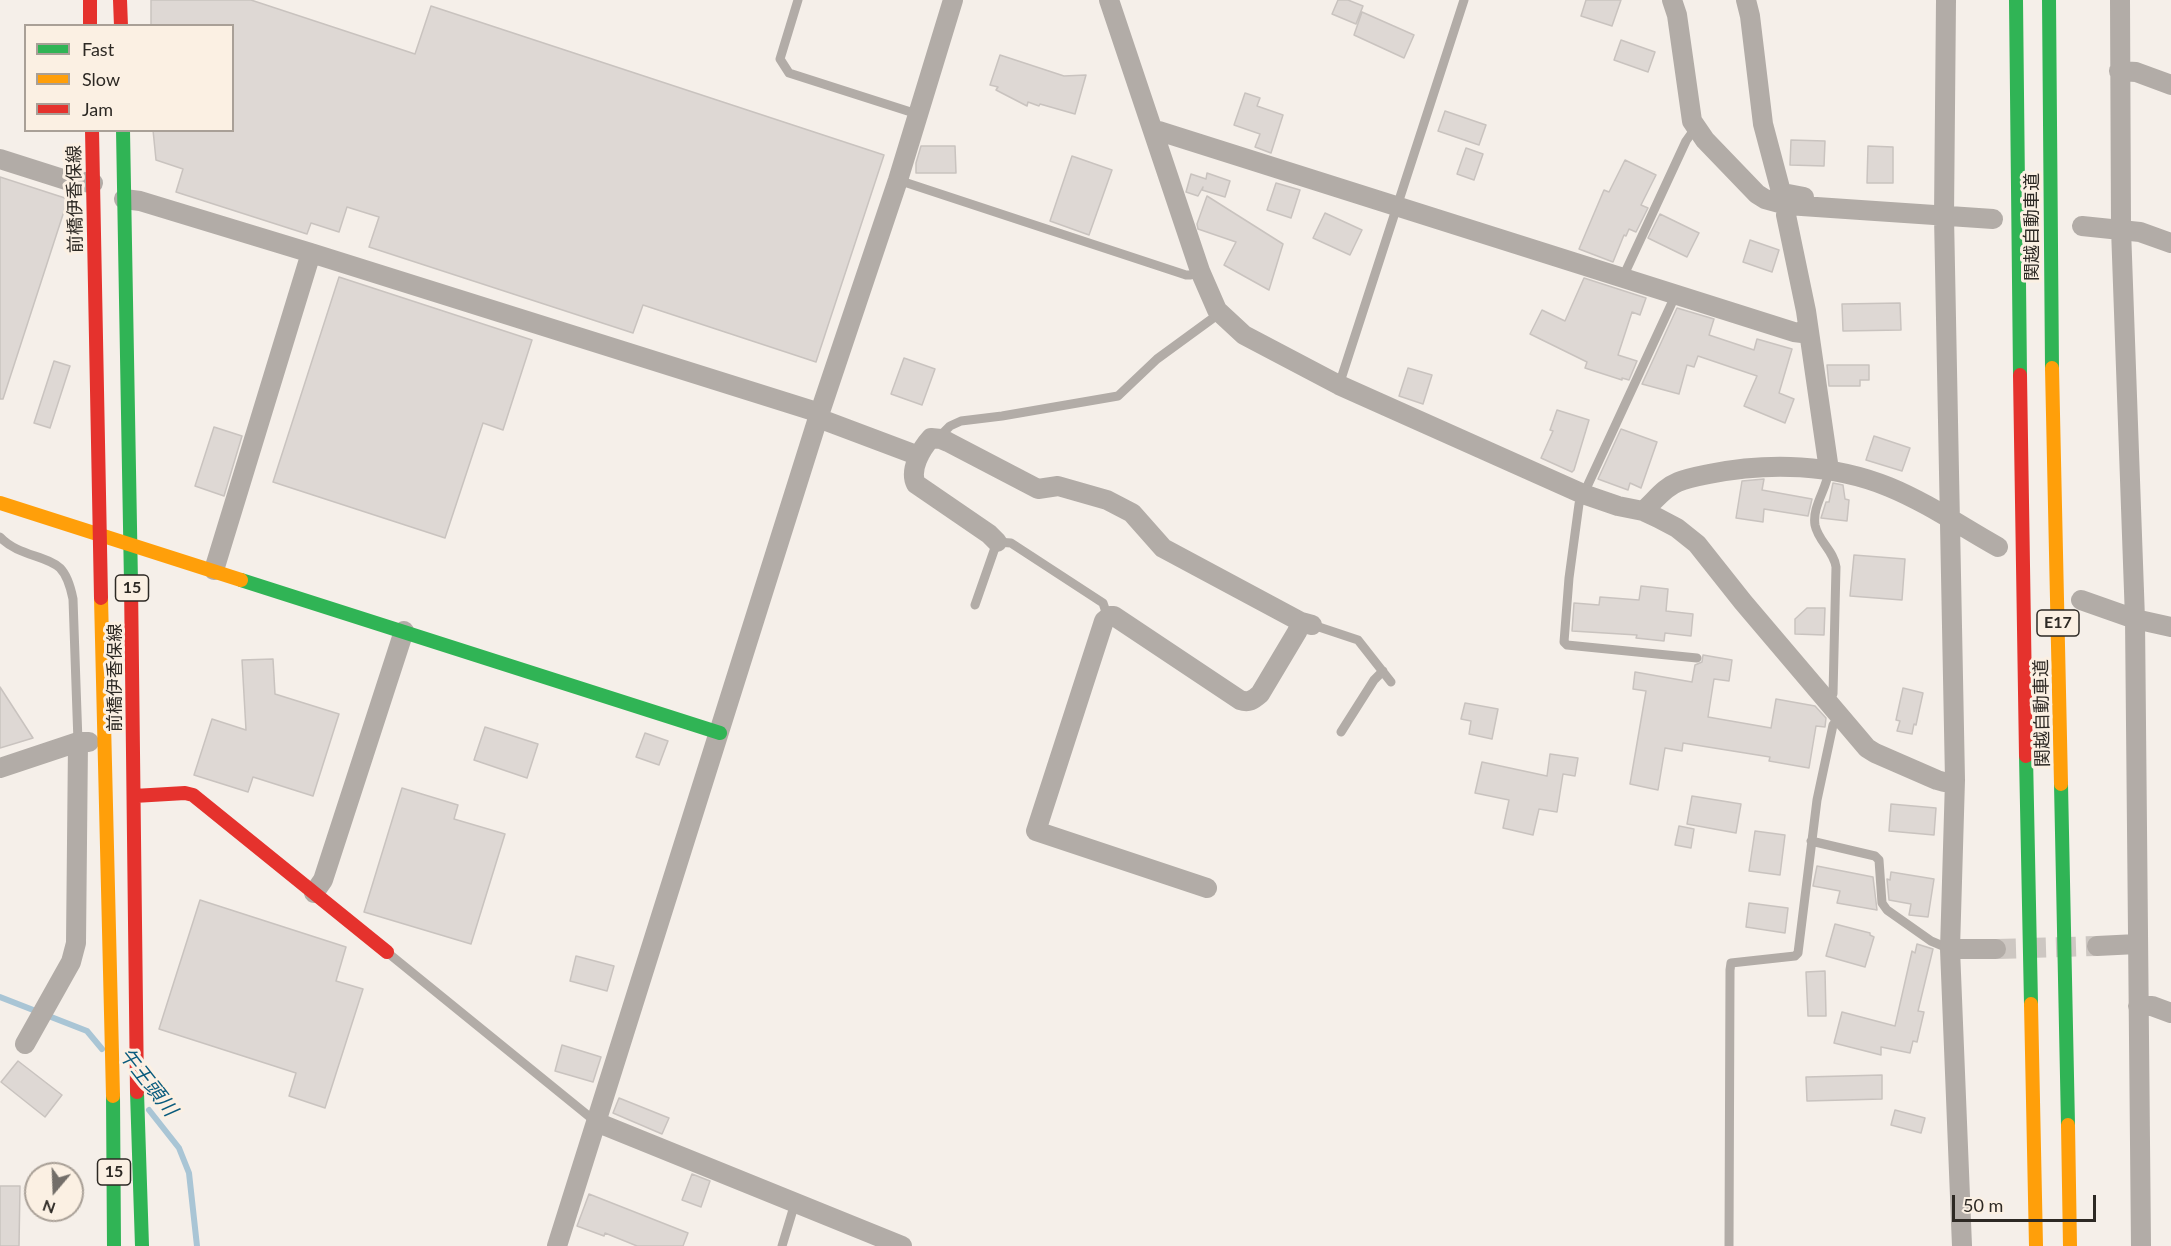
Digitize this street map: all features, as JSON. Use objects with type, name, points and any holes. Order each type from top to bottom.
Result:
[{"type":"main road","points":[[90,0],[90,24]]},
{"type":"main road","points":[[120,0],[121,24]]},
{"type":"main road","name":"関越自動車道","points":[[2016,0],[2023,617],[2036,1246]]},
{"type":"main road","name":"関越自動車道","points":[[2049,0],[2050,268],[2070,1246]]},
{"type":"main road","name":"前橋伊香保線","points":[[92,132],[99,533],[114,1099],[114,1246]]},
{"type":"main road","name":"前橋伊香保線","points":[[123,132],[131,544],[135,1046],[142,1246]]},
{"type":"main road","points":[[0,506],[99,533],[720,733]]},
{"type":"main road","points":[[134,796],[185,793],[193,795],[387,952]]},
{"type":"street","points":[[557,1246],[819,416],[898,180],[953,0]]},
{"type":"street","points":[[1109,0],[1207,291],[1220,313],[1244,335],[1339,385],[1583,494],[1643,512],[1677,528],[1697,544],[1867,748],[1937,780],[1944,782],[1955,780]]},
{"type":"street","points":[[1672,0],[1677,15],[1690,113],[1696,128],[1712,148],[1757,194],[1765,199],[1787,205],[1937,211]]},
{"type":"street","points":[[1746,0],[1763,124],[1783,194],[1993,219]]},
{"type":"street","points":[[1946,0],[1937,211],[1951,519],[1955,780],[1950,949],[1962,1246]]},
{"type":"street","points":[[2120,0],[2121,229],[2135,619],[2141,1246]]},
{"type":"street","points":[[2119,71],[2136,72],[2171,85]]},
{"type":"street","points":[[1154,133],[1159,131],[1794,332],[1808,331]]},
{"type":"street","points":[[0,159],[66,180],[93,183]]},
{"type":"street","points":[[124,199],[140,201],[312,253],[819,416],[919,456]]},
{"type":"street","points":[[1787,205],[1786,215],[1806,311],[1829,470]]},
{"type":"street","points":[[2082,226],[2139,232],[2171,243]]},
{"type":"street","points":[[214,570],[312,253]]},
{"type":"street","points":[[997,542],[989,534],[916,484],[913,475],[919,456],[931,438],[941,439],[1038,489],[1058,486],[1107,500],[1132,513],[1163,548],[1307,623],[1297,632],[1260,694],[1248,702],[1240,700],[1114,616],[1104,621],[1036,831],[1207,888]]},
{"type":"street","points":[[1643,512],[1666,489],[1677,482],[1694,477],[1730,470],[1775,466],[1829,470],[1892,488],[1998,547]]},
{"type":"street","points":[[2080,600],[2135,619],[2171,627]]},
{"type":"street","points":[[314,893],[323,880],[404,631]]},
{"type":"street","points":[[0,768],[78,742],[104,742]]},
{"type":"street","points":[[25,1044],[71,962],[76,943],[78,742]]},
{"type":"street","points":[[2097,946],[2138,944]]},
{"type":"street","points":[[1950,949],[1995,949]]},
{"type":"street","points":[[2138,1006],[2152,1006],[2171,1013]]},
{"type":"street","points":[[596,1122],[902,1246]]},
{"type":"lane","points":[[798,0],[780,59],[789,73],[917,114]]},
{"type":"lane","points":[[1339,385],[1464,0]]},
{"type":"lane","points":[[1623,277],[1686,141],[1696,128]]},
{"type":"lane","points":[[898,180],[1186,274],[1191,275],[1200,271]]},
{"type":"lane","points":[[1676,294],[1579,504],[1571,558],[1564,642],[1567,645],[1697,658]]},
{"type":"lane","points":[[941,439],[950,426],[961,421],[1118,396],[1157,359],[1220,313]]},
{"type":"lane","points":[[1826,700],[1833,694],[1836,567],[1814,522],[1829,470]]},
{"type":"lane","points":[[0,537],[21,552],[60,568],[69,582],[73,599],[78,742]]},
{"type":"lane","points":[[975,605],[997,542],[1011,543],[1102,603],[1107,618]]},
{"type":"lane","points":[[1307,623],[1358,640],[1391,682]]},
{"type":"lane","points":[[1341,732],[1374,680],[1383,672]]},
{"type":"lane","points":[[1729,1246],[1731,963],[1795,956],[1798,953],[1817,800],[1833,725],[1840,717]]},
{"type":"lane","points":[[1811,841],[1875,856],[1879,860],[1882,903],[1887,910],[1931,941],[1950,949]]},
{"type":"lane","points":[[387,952],[596,1122]]},
{"type":"lane","points":[[782,1246],[795,1203]]},
{"type":"building","points":[[151,0],[251,0],[415,54],[431,6],[884,155],[816,362],[643,305],[633,333],[369,247],[379,217],[347,207],[339,232],[311,223],[307,234],[176,192],[183,169],[156,160],[153,132],[234,132],[234,24],[151,24]]},
{"type":"building","points":[[1338,0],[1348,0],[1363,6],[1356,24],[1332,14]]},
{"type":"building","points":[[1586,0],[1621,0],[1612,26],[1581,16]]},
{"type":"building","points":[[1362,12],[1414,35],[1404,58],[1354,35]]},
{"type":"building","points":[[1621,40],[1655,52],[1648,72],[1614,60]]},
{"type":"building","points":[[1000,55],[1064,76],[1086,75],[1075,114],[1028,102],[1027,106],[996,90],[998,87],[990,85]]},
{"type":"building","points":[[1245,93],[1260,98],[1257,106],[1283,115],[1271,153],[1255,147],[1260,134],[1234,125]]},
{"type":"building","points":[[1445,111],[1486,125],[1479,145],[1438,131]]},
{"type":"building","points":[[1791,140],[1825,141],[1824,166],[1790,165]]},
{"type":"building","points":[[921,146],[955,146],[956,173],[916,173],[916,163]]},
{"type":"building","points":[[1868,146],[1893,147],[1893,183],[1867,183]]},
{"type":"building","points":[[1466,148],[1483,154],[1474,180],[1457,174]]},
{"type":"building","points":[[1072,156],[1112,170],[1089,235],[1050,221]]},
{"type":"building","points":[[1625,160],[1656,175],[1641,205],[1648,208],[1636,232],[1629,229],[1626,236],[1624,235],[1613,262],[1579,249],[1604,190],[1609,192]]},
{"type":"building","points":[[1207,173],[1230,181],[1225,197],[1202,190],[1203,187],[1198,196],[1186,192],[1191,174],[1206,179]]},
{"type":"building","points":[[0,177],[68,199],[3,399],[0,399]]},
{"type":"building","points":[[1276,183],[1300,190],[1291,218],[1267,210]]},
{"type":"building","points":[[1207,196],[1283,244],[1269,290],[1224,265],[1236,242],[1198,229],[1197,224]]},
{"type":"building","points":[[1325,213],[1362,230],[1350,255],[1313,238]]},
{"type":"building","points":[[1660,214],[1699,233],[1687,257],[1648,238]]},
{"type":"building","points":[[1750,240],[1779,250],[1772,272],[1743,262]]},
{"type":"building","points":[[339,277],[532,340],[503,430],[483,423],[445,538],[273,482]]},
{"type":"building","points":[[1584,278],[1646,298],[1640,315],[1632,312],[1618,355],[1637,361],[1629,380],[1622,378],[1622,380],[1585,368],[1587,362],[1530,334],[1542,310],[1565,321]]},
{"type":"building","points":[[1900,303],[1901,330],[1843,331],[1842,304]]},
{"type":"building","points":[[1677,308],[1714,319],[1709,335],[1754,350],[1757,339],[1792,349],[1779,393],[1794,399],[1785,423],[1744,406],[1757,376],[1698,356],[1694,367],[1687,365],[1679,394],[1642,384]]},
{"type":"building","points":[[904,358],[935,369],[922,405],[891,394]]},
{"type":"building","points":[[54,361],[70,366],[50,428],[34,423]]},
{"type":"building","points":[[1827,365],[1869,365],[1869,380],[1860,380],[1860,386],[1829,386]]},
{"type":"building","points":[[1408,368],[1432,375],[1423,404],[1399,396]]},
{"type":"building","points":[[1557,410],[1589,420],[1572,472],[1541,458],[1553,431],[1550,430]]},
{"type":"building","points":[[214,427],[242,436],[224,496],[195,486]]},
{"type":"building","points":[[1621,429],[1657,442],[1641,488],[1630,483],[1628,490],[1598,479]]},
{"type":"building","points":[[1874,436],[1910,448],[1902,471],[1866,460]]},
{"type":"building","points":[[1764,479],[1762,490],[1812,499],[1808,516],[1764,509],[1763,522],[1736,518],[1742,481]]},
{"type":"building","points":[[1833,483],[1843,485],[1845,499],[1849,500],[1847,521],[1821,518],[1826,502],[1829,502]]},
{"type":"building","points":[[1854,555],[1905,559],[1902,600],[1850,596]]},
{"type":"building","points":[[1641,586],[1668,589],[1666,611],[1693,614],[1691,636],[1665,633],[1664,641],[1636,638],[1637,635],[1572,631],[1574,603],[1599,605],[1600,597],[1639,600]]},
{"type":"building","points":[[1807,608],[1825,608],[1824,635],[1795,634],[1795,619]]},
{"type":"building","points":[[1703,655],[1732,660],[1729,681],[1714,679],[1708,717],[1771,728],[1776,699],[1815,706],[1826,718],[1825,727],[1816,726],[1809,768],[1769,761],[1770,757],[1683,743],[1682,751],[1665,748],[1658,790],[1630,784],[1646,691],[1633,689],[1635,672],[1692,682],[1695,665],[1702,662]]},
{"type":"building","points":[[273,659],[275,694],[339,714],[313,796],[253,777],[248,792],[194,775],[212,719],[246,730],[242,660]]},
{"type":"building","points":[[0,687],[33,738],[0,748]]},
{"type":"building","points":[[1903,688],[1923,693],[1912,734],[1897,731],[1900,721],[1896,720]]},
{"type":"building","points":[[1465,703],[1498,709],[1492,739],[1469,734],[1471,721],[1461,719]]},
{"type":"building","points":[[485,727],[538,744],[527,778],[474,760]]},
{"type":"building","points":[[645,733],[668,741],[659,765],[636,757]]},
{"type":"building","points":[[1550,754],[1578,758],[1575,776],[1563,774],[1557,812],[1539,809],[1533,835],[1503,828],[1509,800],[1475,793],[1482,762],[1547,776]]},
{"type":"building","points":[[402,788],[458,805],[454,819],[505,834],[471,944],[364,912]]},
{"type":"building","points":[[1692,796],[1741,804],[1736,833],[1687,824]]},
{"type":"building","points":[[1891,804],[1936,808],[1934,835],[1889,831]]},
{"type":"building","points":[[1679,826],[1694,829],[1691,848],[1675,845]]},
{"type":"building","points":[[1755,831],[1785,835],[1780,875],[1749,871]]},
{"type":"building","points":[[1817,866],[1873,877],[1877,910],[1837,903],[1840,891],[1813,886]]},
{"type":"building","points":[[1891,872],[1934,879],[1928,917],[1909,915],[1911,904],[1889,900],[1887,879],[1890,880]]},
{"type":"building","points":[[200,900],[346,947],[336,981],[363,989],[325,1108],[289,1096],[296,1073],[159,1029]]},
{"type":"building","points":[[1749,903],[1788,908],[1785,933],[1746,927]]},
{"type":"building","points":[[1835,924],[1870,933],[1874,937],[1865,967],[1826,956]]},
{"type":"building","points":[[1917,944],[1933,949],[1918,1011],[1924,1012],[1917,1042],[1913,1041],[1910,1053],[1881,1047],[1881,1055],[1834,1043],[1842,1012],[1895,1026],[1912,951],[1915,953]]},
{"type":"building","points":[[576,956],[614,966],[607,991],[570,981]]},
{"type":"building","points":[[1825,971],[1826,1016],[1808,1016],[1806,972]]},
{"type":"building","points":[[562,1045],[601,1057],[593,1082],[555,1071]]},
{"type":"building","points":[[18,1061],[62,1095],[45,1117],[1,1082]]},
{"type":"building","points":[[1882,1075],[1882,1099],[1807,1101],[1806,1077]]},
{"type":"building","points":[[619,1098],[669,1118],[662,1134],[613,1113]]},
{"type":"building","points":[[1895,1110],[1925,1118],[1921,1133],[1891,1125]]},
{"type":"building","points":[[692,1174],[710,1181],[701,1207],[682,1200]]},
{"type":"building","points":[[0,1186],[20,1186],[19,1246],[0,1246]]},
{"type":"building","points":[[589,1194],[688,1233],[683,1246],[637,1246],[605,1233],[604,1236],[577,1226]]},
{"type":"waterway","name":"午王頭川","points":[[0,997],[87,1031],[102,1049]]},
{"type":"waterway","name":"午王頭川","points":[[149,1110],[179,1148],[189,1173],[197,1246]]},
{"type":"tunnel","points":[[1996,949],[2097,946]]},
{"type":"traffic: fast","points":[[2016,0],[2020,375]]},
{"type":"traffic: fast","points":[[2049,0],[2052,368]]},
{"type":"traffic: fast","points":[[123,132],[131,583]]},
{"type":"traffic: fast","points":[[241,580],[720,733]]},
{"type":"traffic: fast","points":[[2026,756],[2031,1004]]},
{"type":"traffic: fast","points":[[2061,784],[2068,1125]]},
{"type":"traffic: fast","points":[[137,1092],[142,1246]]},
{"type":"traffic: fast","points":[[113,1096],[114,1246]]},
{"type":"traffic: slow","points":[[2052,368],[2061,784]]},
{"type":"traffic: slow","points":[[0,503],[241,580]]},
{"type":"traffic: slow","points":[[101,598],[113,1096]]},
{"type":"traffic: slow","points":[[2031,1004],[2036,1246]]},
{"type":"traffic: slow","points":[[2068,1125],[2070,1246]]},
{"type":"traffic: jam","points":[[90,0],[90,24]]},
{"type":"traffic: jam","points":[[120,0],[121,24]]},
{"type":"traffic: jam","points":[[92,132],[101,598]]},
{"type":"traffic: jam","points":[[2020,375],[2026,756]]},
{"type":"traffic: jam","points":[[131,583],[137,1092]]},
{"type":"traffic: jam","points":[[134,796],[185,793],[193,795],[387,952]]}]
